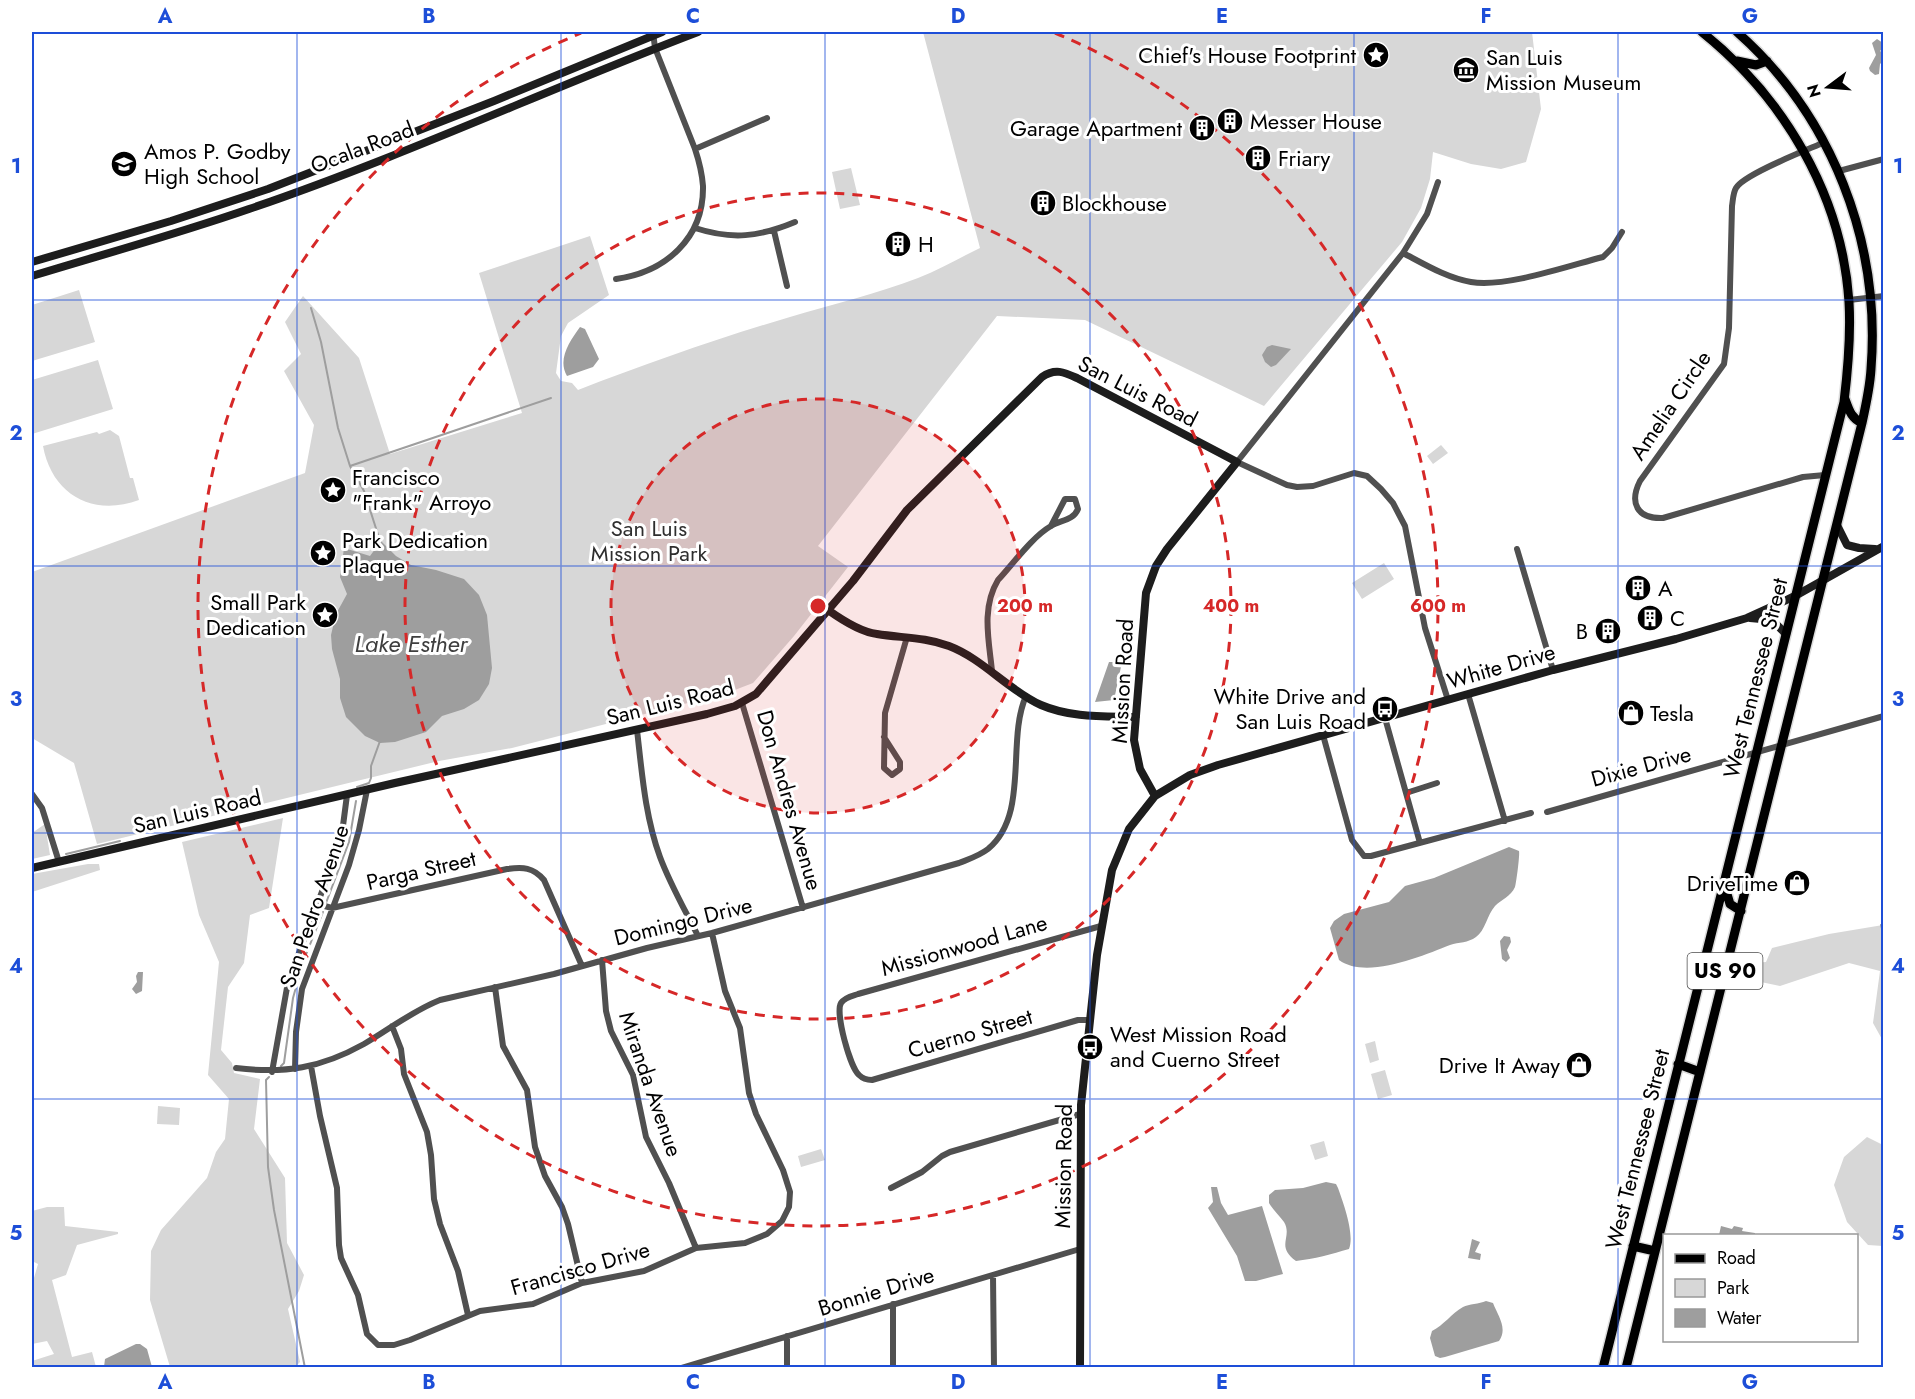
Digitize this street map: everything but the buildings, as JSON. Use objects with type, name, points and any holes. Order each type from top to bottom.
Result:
[{"type":"main road","name":"West Tennessee Street","points":[[1603,1368],[1825,475],[1844,397],[1848,366],[1849,300],[1843,259],[1835,224],[1819,183],[1783,116],[1735,60],[1702,32]]},
{"type":"main road","name":"West Tennessee Street","points":[[1626,1368],[1863,423],[1871,369],[1868,269],[1860,233],[1839,171],[1825,142],[1798,100],[1767,61],[1737,32]]},
{"type":"main road","points":[[1735,60],[1756,65],[1767,61]]},
{"type":"main road","points":[[1844,397],[1851,415],[1863,423]]},
{"type":"main road","points":[[1724,884],[1730,903],[1741,911]]},
{"type":"main road","points":[[1678,1064],[1700,1072]]},
{"type":"main road","points":[[1633,1246],[1655,1251]]},
{"type":"street","name":"Ocala Road","points":[[32,276],[248,210],[446,134],[698,32]]},
{"type":"street","name":"Ocala Road","points":[[32,262],[150,228],[326,167],[442,122],[656,33]]},
{"type":"street","points":[[616,279],[645,273],[675,254],[694,228],[701,209],[703,186],[695,149],[655,48],[656,33]]},
{"type":"street","points":[[695,149],[767,118]]},
{"type":"street","points":[[442,122],[446,134]]},
{"type":"street","name":"Amelia Circle","points":[[1825,142],[1743,180],[1736,189],[1732,206],[1729,328],[1724,364],[1640,481],[1636,488],[1635,502],[1638,509],[1647,517],[1663,518],[1803,477],[1825,475]]},
{"type":"street","points":[[1839,171],[1884,159]]},
{"type":"street","points":[[337,162],[342,174]]},
{"type":"street","points":[[326,167],[330,179]]},
{"type":"street","name":"Mission Road","points":[[1080,1368],[1080,1114],[1101,926],[1117,855],[1129,829],[1155,796],[1136,759],[1134,740],[1143,616],[1150,580],[1167,549],[1403,253],[1427,214],[1438,182]]},
{"type":"street","points":[[248,210],[249,195]]},
{"type":"street","points":[[694,228],[730,236],[745,236],[774,231],[795,222]]},
{"type":"street","points":[[150,228],[154,240]]},
{"type":"street","points":[[774,231],[787,286]]},
{"type":"street","points":[[134,232],[137,245]]},
{"type":"street","points":[[1403,253],[1469,282],[1488,284],[1603,257],[1612,249],[1622,232]]},
{"type":"street","points":[[1849,300],[1884,296]]},
{"type":"street","name":"San Luis Road","points":[[32,868],[707,714],[742,703],[756,694],[853,581],[907,510],[1042,377],[1052,372],[1066,373],[1077,378],[1237,462]]},
{"type":"street","points":[[1237,462],[1287,485],[1297,487],[1313,486],[1354,473],[1366,476],[1381,489],[1393,503],[1405,526],[1425,628],[1448,700]]},
{"type":"street","points":[[992,671],[987,611],[993,589],[1018,558],[1051,526],[1065,499],[1075,499],[1078,504],[1077,513],[1051,526]]},
{"type":"street","points":[[1837,525],[1847,545],[1859,548],[1881,547]]},
{"type":"street","name":"White Drive","points":[[1155,796],[1198,771],[1553,669],[1673,640],[1747,618],[1795,596],[1881,547]]},
{"type":"street","points":[[1517,549],[1553,669]]},
{"type":"street","points":[[828,610],[869,632],[934,641],[949,646],[992,671],[1042,705],[1066,713],[1087,716],[1136,717]]},
{"type":"street","points":[[1747,618],[1772,620],[1786,634]]},
{"type":"street","points":[[884,737],[900,766],[898,772],[892,775],[884,768],[884,737],[885,713],[907,637]]},
{"type":"street","points":[[1468,694],[1505,821]]},
{"type":"street","name":"Domingo Drive","points":[[237,1068],[272,1072],[311,1066],[344,1054],[422,1007],[440,1000],[712,933],[959,863],[981,854],[995,842],[1002,832],[1011,809],[1019,710],[1026,696]]},
{"type":"street","name":"Don Andres Avenue","points":[[742,703],[803,908]]},
{"type":"street","name":"Dixie Drive","points":[[1547,812],[1884,716]]},
{"type":"street","points":[[1385,718],[1420,843]]},
{"type":"street","points":[[637,730],[644,789],[654,836],[669,879],[698,936]]},
{"type":"street","points":[[1323,735],[1352,840],[1364,856],[1531,813]]},
{"type":"street","points":[[1406,793],[1437,783]]},
{"type":"street","name":"San Pedro Avenue","points":[[295,1069],[296,1032],[302,989],[355,847],[367,790]]},
{"type":"street","points":[[32,794],[42,808],[58,862]]},
{"type":"street","name":"San Pedro Avenue","points":[[272,1072],[288,982],[340,841],[347,795]]},
{"type":"street","name":"Parga Street","points":[[317,904],[332,908],[507,869],[527,868],[534,870],[544,880],[582,966]]},
{"type":"street","name":"Missionwood Lane","points":[[862,1078],[854,1068],[839,1015],[840,1004],[848,997],[1101,926]]},
{"type":"street","name":"Francisco Drive","points":[[311,1066],[337,1188],[341,1258],[358,1295],[367,1334],[378,1345],[394,1345],[410,1340],[468,1315],[533,1304],[582,1283],[644,1271],[696,1248],[733,1245],[756,1239],[775,1228],[785,1216],[790,1200],[787,1182],[756,1114],[749,1093],[740,1028],[722,981],[712,933]]},
{"type":"street","name":"Miranda Avenue","points":[[602,960],[610,1031],[633,1075],[646,1137],[669,1183],[696,1248]]},
{"type":"street","points":[[495,987],[502,1046],[527,1090],[535,1147],[545,1176],[565,1215],[582,1283]]},
{"type":"street","name":"Cuerno Street","points":[[862,1078],[880,1079],[1078,1020],[1089,1020]]},
{"type":"street","points":[[392,1026],[401,1049],[404,1074],[427,1132],[436,1207],[458,1271],[468,1315]]},
{"type":"street","points":[[891,1188],[922,1172],[950,1152],[1080,1114]]},
{"type":"street","name":"Bonnie Drive","points":[[681,1368],[1080,1249]]},
{"type":"street","points":[[993,1275],[994,1368]]},
{"type":"street","points":[[893,1304],[893,1368]]},
{"type":"street","points":[[787,1336],[787,1368]]},
{"type":"green space","name":"San Luis Mission Park","points":[[923,32],[1532,32],[1541,109],[1526,162],[1501,169],[1471,164],[1433,152],[1430,179],[1421,208],[1402,242],[1264,406],[1085,320],[997,316],[818,546],[848,567],[794,636],[753,683],[727,693],[512,748],[439,761],[97,844],[74,763],[32,738],[32,572],[305,473],[314,425],[284,371],[301,354],[285,322],[303,296],[359,358],[390,454],[522,413],[479,273],[590,236],[609,295],[568,323],[561,336],[556,373],[561,381],[572,383],[578,390],[710,342],[926,275],[980,248]]},
{"type":"green space","points":[[851,168],[860,205],[840,209],[832,172]]},
{"type":"green space","points":[[79,290],[95,342],[32,361],[32,305]]},
{"type":"green space","points":[[98,360],[113,409],[32,434],[32,380]]},
{"type":"green space","points":[[110,430],[119,436],[130,478],[133,478],[139,500],[122,505],[106,506],[77,498],[65,489],[55,478],[43,446]]},
{"type":"green space","points":[[1441,445],[1448,453],[1433,464],[1427,456]]},
{"type":"green space","points":[[1384,563],[1394,579],[1362,599],[1352,583]]},
{"type":"green space","points":[[283,818],[269,908],[250,915],[244,963],[228,987],[221,1050],[232,1063],[234,1073],[260,1079],[254,1129],[285,1178],[287,1243],[304,1275],[299,1291],[288,1309],[300,1362],[294,1368],[170,1367],[150,1300],[151,1251],[161,1230],[207,1178],[216,1152],[225,1139],[229,1099],[208,1075],[219,962],[199,915],[182,842]]},
{"type":"green space","points":[[45,824],[50,855],[32,859],[32,833]]},
{"type":"green space","points":[[99,864],[100,870],[32,892],[32,874]]},
{"type":"green space","points":[[1883,925],[1883,1041],[1873,1023],[1880,971],[1849,963],[1780,986],[1737,977],[1738,964],[1766,962],[1772,948],[1829,934]]},
{"type":"green space","points":[[1375,1041],[1379,1060],[1370,1063],[1365,1044]]},
{"type":"green space","points":[[1385,1070],[1392,1095],[1378,1099],[1371,1074]]},
{"type":"green space","points":[[158,1106],[180,1108],[179,1125],[157,1124]]},
{"type":"green space","points":[[1867,1137],[1883,1145],[1883,1246],[1868,1245],[1847,1222],[1834,1185],[1844,1157]]},
{"type":"green space","points":[[1324,1141],[1328,1156],[1315,1160],[1310,1145]]},
{"type":"green space","points":[[821,1149],[825,1160],[801,1167],[798,1156]]},
{"type":"green space","points":[[47,1207],[64,1207],[65,1226],[118,1232],[118,1234],[77,1245],[66,1275],[52,1280],[72,1357],[92,1352],[96,1367],[32,1367],[32,1361],[54,1354],[47,1341],[32,1344],[32,1285],[38,1264],[32,1261],[32,1211]]},
{"type":"water","points":[[1877,39],[1883,43],[1880,51],[1883,53],[1883,61],[1880,64],[1879,74],[1875,75],[1869,68],[1876,55],[1872,43]]},
{"type":"water","points":[[580,327],[585,329],[599,359],[593,367],[567,376],[564,370],[564,357]]},
{"type":"water","points":[[1272,345],[1291,349],[1276,365],[1271,367],[1262,355],[1267,347]]},
{"type":"water","name":"Lake Esther","points":[[381,541],[396,556],[411,565],[464,579],[479,595],[487,615],[492,668],[489,684],[479,700],[464,709],[442,716],[426,732],[395,742],[380,743],[365,736],[346,717],[340,698],[340,679],[332,649],[331,635],[336,614],[347,594],[340,577],[344,548],[370,556]]},
{"type":"water","points":[[1109,662],[1122,662],[1114,700],[1095,702]]},
{"type":"water","points":[[1509,847],[1519,851],[1515,887],[1495,906],[1482,931],[1476,937],[1410,960],[1379,967],[1350,966],[1339,960],[1330,928],[1334,921],[1344,914],[1389,902],[1405,886],[1434,878]]},
{"type":"water","points":[[1504,936],[1510,937],[1511,942],[1507,950],[1510,958],[1506,962],[1502,959],[1500,941]]},
{"type":"water","points":[[138,972],[143,972],[142,991],[136,994],[132,989],[137,982]]},
{"type":"water","points":[[1326,1182],[1336,1184],[1343,1201],[1351,1235],[1349,1249],[1296,1261],[1287,1251],[1286,1227],[1269,1203],[1269,1195],[1275,1190],[1303,1188]]},
{"type":"water","points":[[1211,1187],[1217,1187],[1221,1203],[1228,1215],[1262,1206],[1283,1274],[1256,1281],[1245,1281],[1237,1256],[1208,1208],[1213,1202]]},
{"type":"water","points":[[1721,1226],[1732,1229],[1734,1226],[1743,1228],[1742,1231],[1755,1233],[1755,1234],[1719,1234]]},
{"type":"water","points":[[1472,1239],[1480,1242],[1475,1252],[1481,1254],[1480,1260],[1468,1258]]},
{"type":"water","points":[[1486,1301],[1493,1303],[1501,1322],[1503,1331],[1499,1341],[1445,1357],[1435,1356],[1430,1338],[1432,1331],[1463,1307]]},
{"type":"water","points":[[136,1344],[147,1349],[152,1367],[104,1367],[105,1359]]},
{"type":"waterway","points":[[311,308],[321,342],[338,428],[350,466],[364,491],[381,544]]},
{"type":"waterway","points":[[350,466],[551,398]]},
{"type":"waterway","points":[[357,787],[369,783],[371,766],[380,741]]},
{"type":"waterway","points":[[326,903],[349,842],[356,801]]},
{"type":"waterway","points":[[66,854],[120,841]]},
{"type":"waterway","points":[[281,1066],[284,1063],[293,998],[303,962],[323,912]]},
{"type":"waterway","points":[[1881,925],[1884,936]]},
{"type":"waterway","points":[[269,1077],[266,1080],[268,1167],[274,1210],[305,1368]]},
{"type":"place","name":"Chief's House Footprint","points":[[1376,55]]},
{"type":"place","name":"San Luis Mission Museum","points":[[1466,70]]},
{"type":"place","name":"Messer House","points":[[1230,121]]},
{"type":"place","name":"Garage Apartment","points":[[1202,128]]},
{"type":"place","name":"Friary","points":[[1258,158]]},
{"type":"place","name":"Amos P. Godby High School","points":[[124,164]]},
{"type":"place","name":"Blockhouse","points":[[1043,203]]},
{"type":"place","name":"H","points":[[898,244]]},
{"type":"place","name":"Francisco \"Frank\" Arroyo","points":[[333,490]]},
{"type":"place","name":"Park Dedication Plaque","points":[[323,553]]},
{"type":"place","name":"A","points":[[1638,588]]},
{"type":"place","name":"Small Park Dedication","points":[[325,615]]},
{"type":"place","name":"C","points":[[1650,618]]},
{"type":"place","name":"B","points":[[1608,631]]},
{"type":"place","name":"White Drive and San Luis Road","points":[[1385,709]]},
{"type":"place","name":"Tesla","points":[[1631,713]]},
{"type":"place","name":"DriveTime","points":[[1797,883]]},
{"type":"place","name":"West Mission Road and Cuerno Street","points":[[1090,1047]]},
{"type":"place","name":"Drive It Away","points":[[1579,1065]]}]
